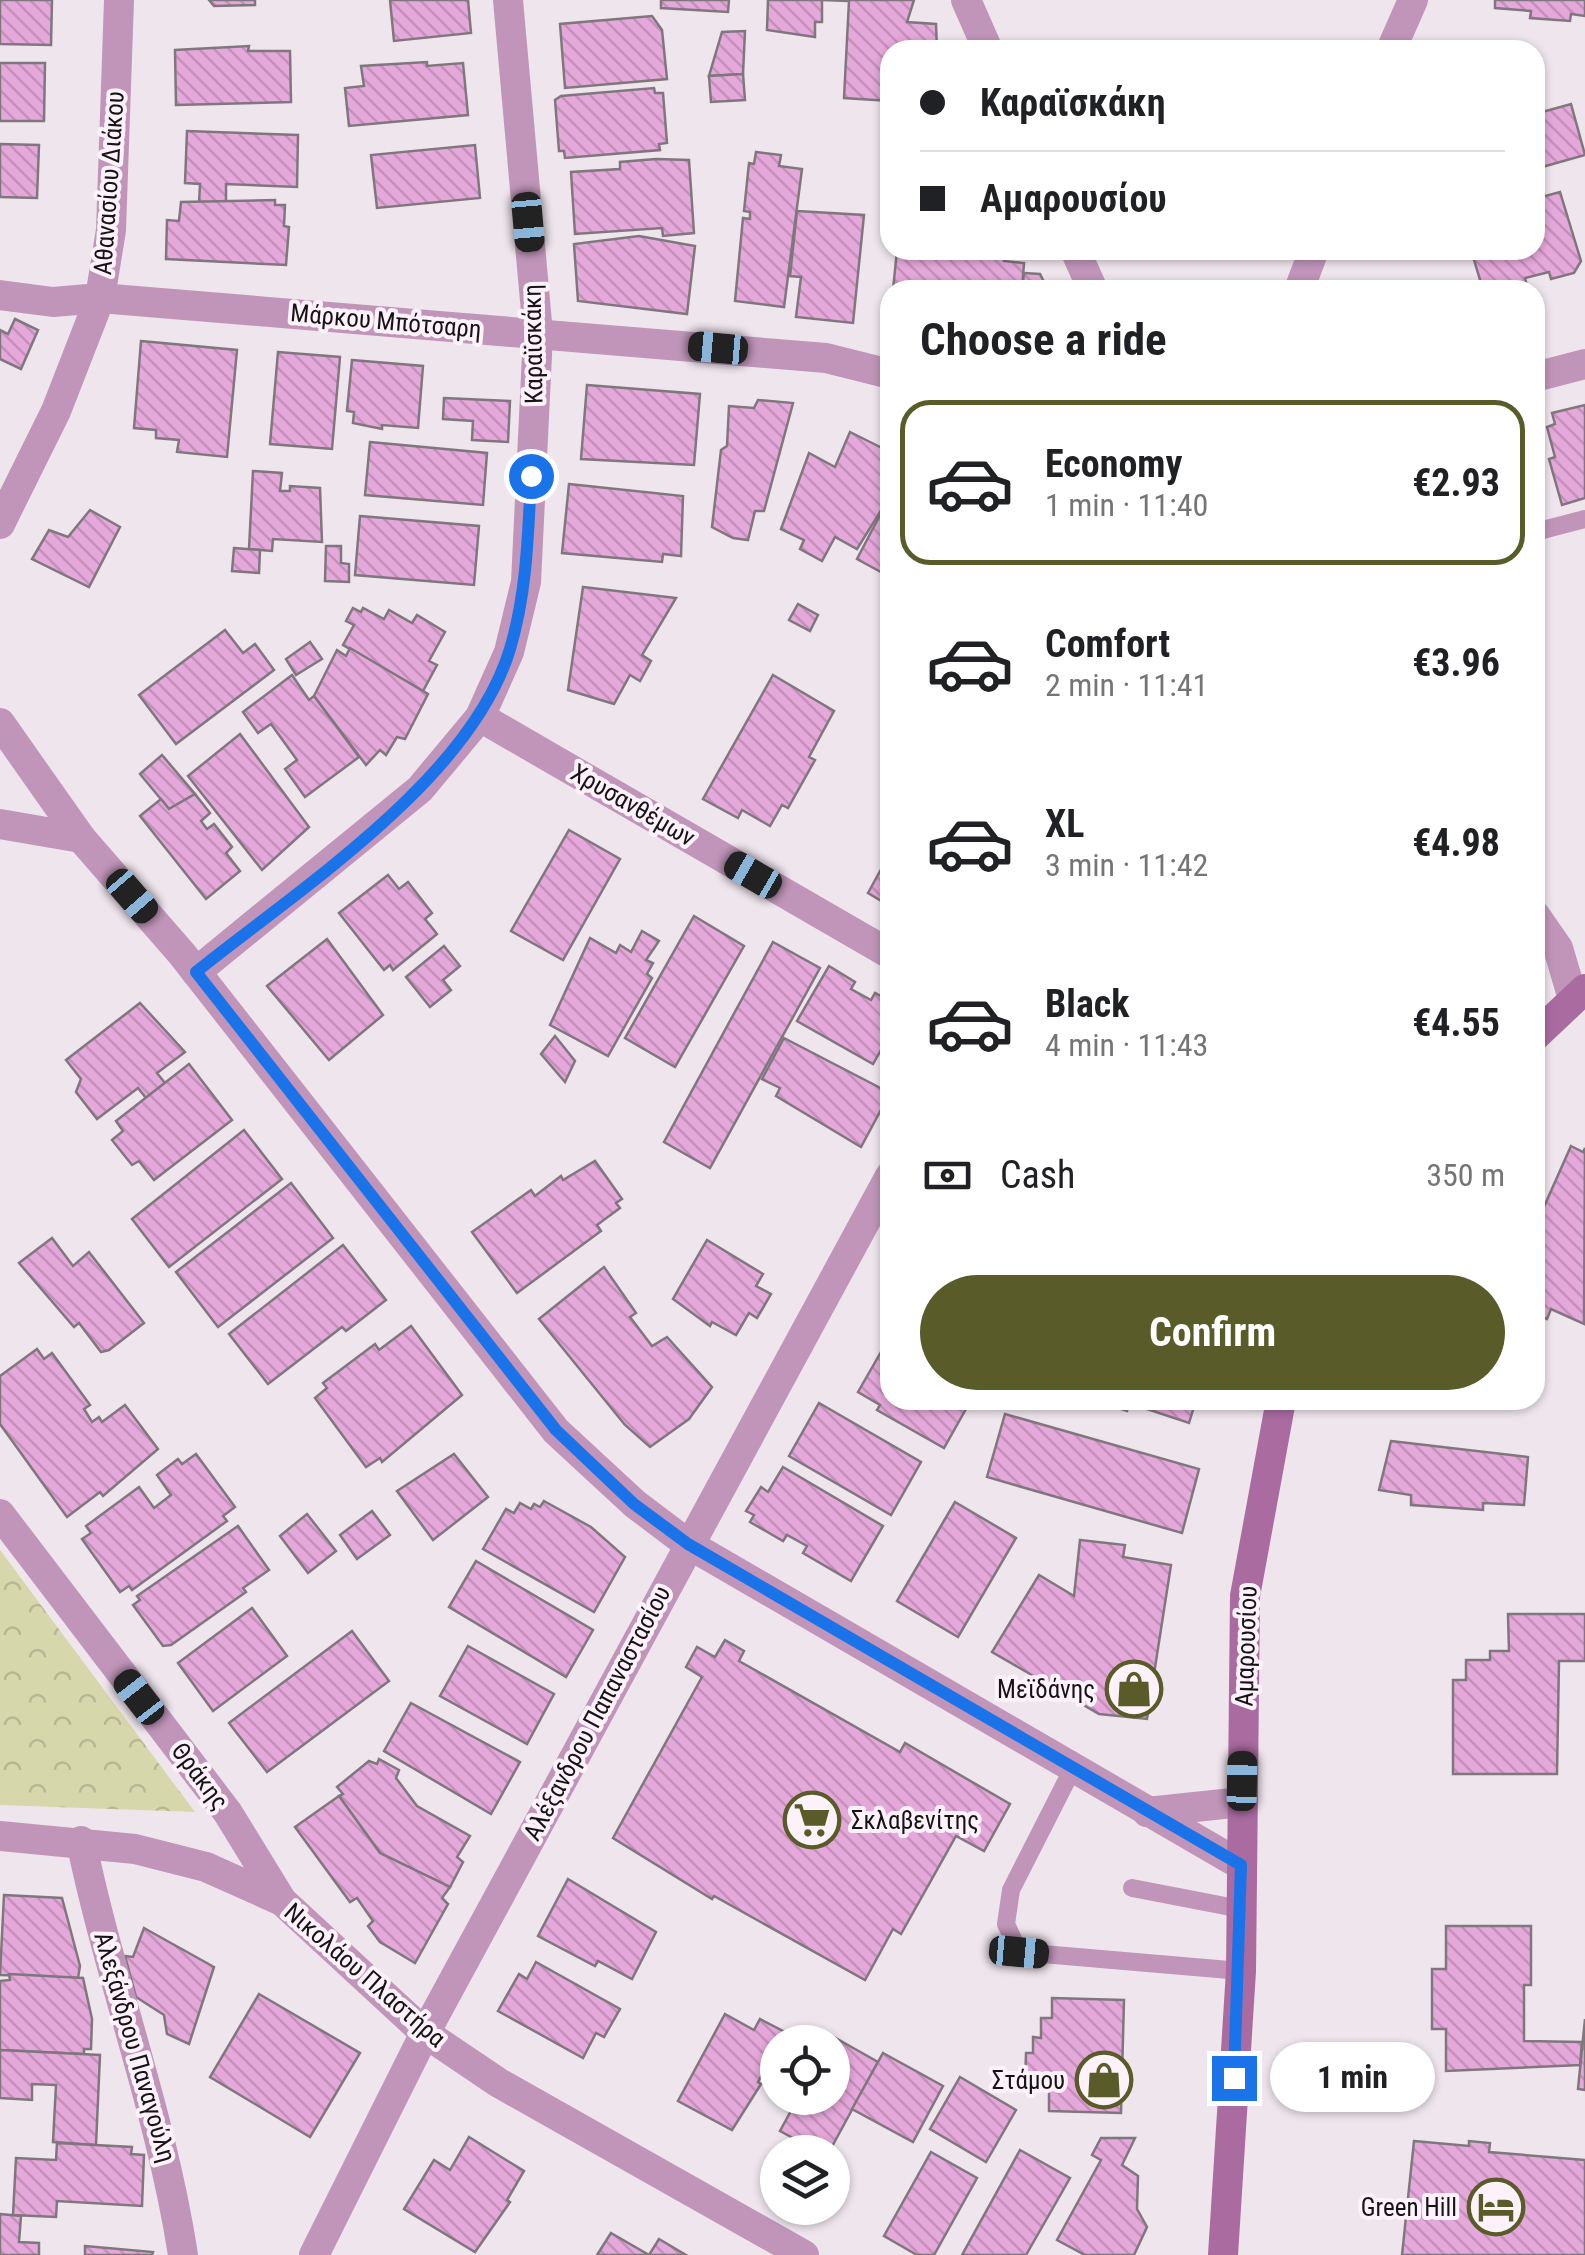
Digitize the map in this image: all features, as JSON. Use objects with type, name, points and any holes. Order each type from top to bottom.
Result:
[{"type":"main road","points":[[1545,1026],[1579,994]]},
{"type":"main road","name":"Αμαρουσίου","points":[[1223,2255],[1240,1971],[1246,1596],[1279,1410]]},
{"type":"street","name":"Αθανασίου Διάκου","points":[[0,524],[56,411],[100,298],[111,230],[119,0]]},
{"type":"street","name":"Καραϊσκάκη","points":[[196,972],[420,789],[480,717],[509,652],[526,582],[538,334],[508,0]]},
{"type":"street","points":[[966,0],[984,40]]},
{"type":"street","points":[[1395,40],[1412,0]]},
{"type":"street","name":"Μάρκου Μπότσαρη","points":[[0,295],[53,302],[100,298],[826,358],[880,372]]},
{"type":"street","points":[[1545,374],[1585,364]]},
{"type":"street","name":"Χρυσανθέμων","points":[[480,717],[880,948]]},
{"type":"street","points":[[0,723],[81,838],[196,972],[556,1430],[634,1504],[688,1544],[1241,1865]]},
{"type":"street","points":[[0,824],[81,838]]},
{"type":"street","points":[[1545,929],[1579,994]]},
{"type":"street","name":"Αλέξανδρου Παπαναστασίου","points":[[314,2255],[425,2033],[880,1194]]},
{"type":"street","name":"Θράκης","points":[[0,1514],[228,1814],[282,1902]]},
{"type":"street","points":[[1146,1812],[1242,1802]]},
{"type":"street","name":"Νικολάου Πλαστήρα","points":[[0,1836],[81,1841],[206,1867],[282,1902],[425,2033],[499,2082],[804,2255]]},
{"type":"street","name":"Αλεξάνδρου Παναγούλη","points":[[81,1841],[93,1902],[169,2166],[184,2255]]},
{"type":"lane","points":[[1545,529],[1585,519]]},
{"type":"lane","points":[[1073,1768],[1011,1890],[1006,1924],[1019,1952],[1240,1971]]},
{"type":"lane","points":[[1132,1888],[1241,1909]]},
{"type":"green space","points":[[0,1550],[195,1812],[0,1805]]},
{"type":"building","points":[[0,0],[52,0],[51,45],[0,44]]},
{"type":"building","points":[[209,0],[255,0],[255,5],[214,6]]},
{"type":"building","points":[[390,0],[468,0],[471,33],[394,41]]},
{"type":"building","points":[[661,0],[729,0],[728,12],[661,8]]},
{"type":"building","points":[[768,0],[822,0],[822,22],[815,22],[815,37],[767,30]]},
{"type":"building","points":[[822,0],[914,0],[907,22],[936,24],[937,40],[880,40],[880,100],[844,98],[849,1]]},
{"type":"building","points":[[1495,0],[1585,0],[1585,16],[1571,14],[1570,21],[1530,18],[1531,11],[1495,8]]},
{"type":"building","points":[[652,16],[662,30],[667,79],[565,88],[560,24]]},
{"type":"building","points":[[745,31],[743,74],[709,76],[722,32]]},
{"type":"building","points":[[249,46],[248,51],[290,51],[291,102],[176,105],[175,50]]},
{"type":"building","points":[[427,62],[427,66],[463,63],[468,115],[349,126],[345,88],[364,86],[361,66]]},
{"type":"building","points":[[0,63],[45,63],[44,121],[0,121]]},
{"type":"building","points":[[743,74],[745,100],[711,102],[709,76]]},
{"type":"building","points":[[654,88],[655,93],[663,93],[667,143],[659,144],[660,150],[565,158],[564,151],[559,151],[555,100],[561,96]]},
{"type":"building","points":[[1571,104],[1585,155],[1545,166],[1545,111]]},
{"type":"building","points":[[187,131],[298,135],[297,187],[226,184],[226,203],[199,204],[200,184],[185,183]]},
{"type":"building","points":[[0,144],[39,145],[37,198],[0,197]]},
{"type":"building","points":[[475,145],[480,198],[377,208],[371,155]]},
{"type":"building","points":[[756,152],[781,155],[779,166],[802,169],[784,307],[735,301],[743,218],[750,219],[750,212],[744,211],[749,163],[754,164]]},
{"type":"building","points":[[689,160],[694,233],[663,236],[662,228],[575,234],[571,172],[620,169],[620,162]]},
{"type":"building","points":[[1560,192],[1581,261],[1574,273],[1551,279],[1549,272],[1526,280],[1480,280],[1474,260],[1545,260],[1545,196]]},
{"type":"building","points":[[275,200],[275,205],[285,205],[284,226],[289,227],[286,265],[166,259],[167,220],[179,221],[181,202]]},
{"type":"building","points":[[797,211],[864,215],[853,323],[796,317],[801,277],[790,276]]},
{"type":"building","points":[[639,236],[695,246],[687,314],[578,301],[574,244]]},
{"type":"building","points":[[896,260],[1024,263],[1023,280],[894,280]]},
{"type":"building","points":[[1024,273],[1040,274],[1043,280],[1023,280]]},
{"type":"building","points":[[15,319],[38,330],[21,369],[0,359],[0,330],[8,334]]},
{"type":"building","points":[[141,341],[237,350],[227,457],[177,452],[179,440],[156,438],[156,430],[134,428]]},
{"type":"building","points":[[278,352],[340,357],[332,449],[270,444]]},
{"type":"building","points":[[352,360],[423,366],[418,428],[382,425],[382,429],[353,423],[354,412],[347,411]]},
{"type":"building","points":[[587,385],[700,394],[694,465],[581,459]]},
{"type":"building","points":[[444,398],[510,401],[508,442],[472,440],[473,421],[443,419]]},
{"type":"building","points":[[758,400],[793,403],[764,511],[755,511],[748,540],[733,538],[712,527],[721,450],[727,446],[729,406],[754,408]]},
{"type":"building","points":[[1585,405],[1585,498],[1562,505],[1549,459],[1555,457],[1547,427],[1555,424],[1552,413]]},
{"type":"building","points":[[850,432],[880,447],[880,512],[857,549],[835,537],[822,561],[800,549],[804,540],[781,529],[809,453],[835,467]]},
{"type":"building","points":[[370,442],[487,453],[483,505],[365,495]]},
{"type":"building","points":[[253,471],[282,473],[280,491],[290,491],[290,486],[320,488],[322,542],[273,539],[272,551],[249,549]]},
{"type":"building","points":[[569,484],[683,496],[681,556],[663,554],[662,562],[562,553]]},
{"type":"building","points":[[90,510],[120,527],[89,587],[32,559],[49,530],[68,537]]},
{"type":"building","points":[[880,515],[880,572],[857,559]]},
{"type":"building","points":[[360,516],[479,526],[474,585],[355,575]]},
{"type":"building","points":[[326,546],[341,546],[341,563],[349,564],[349,582],[325,581]]},
{"type":"building","points":[[234,548],[260,550],[259,573],[232,571]]},
{"type":"building","points":[[583,587],[676,598],[642,655],[651,661],[640,681],[630,675],[614,704],[568,690]]},
{"type":"building","points":[[798,604],[818,615],[810,631],[789,620]]},
{"type":"building","points":[[353,608],[361,612],[363,608],[384,619],[389,610],[412,623],[417,615],[445,632],[429,661],[437,665],[423,691],[343,645],[354,625],[346,621]]},
{"type":"building","points":[[225,630],[243,653],[255,644],[274,670],[176,744],[139,695]]},
{"type":"building","points":[[310,642],[322,659],[296,675],[286,659]]},
{"type":"building","points":[[350,648],[428,694],[405,739],[397,737],[386,755],[380,750],[366,765],[314,696],[337,650],[346,656]]},
{"type":"building","points":[[292,675],[309,700],[314,696],[359,757],[305,797],[285,769],[297,760],[271,724],[258,733],[243,712]]},
{"type":"building","points":[[773,675],[834,711],[809,757],[815,760],[788,808],[782,805],[770,826],[742,810],[738,818],[703,799]]},
{"type":"building","points":[[240,734],[309,827],[262,870],[188,776]]},
{"type":"building","points":[[162,755],[195,794],[169,809],[140,774]]},
{"type":"building","points":[[195,794],[210,813],[201,821],[207,829],[214,824],[232,847],[226,853],[240,871],[206,899],[140,816],[161,799],[169,809]]},
{"type":"building","points":[[569,830],[620,859],[563,960],[511,931]]},
{"type":"building","points":[[880,871],[880,900],[868,893]]},
{"type":"building","points":[[388,875],[399,889],[408,882],[432,913],[425,919],[437,934],[393,970],[390,965],[384,970],[339,913]]},
{"type":"building","points":[[694,916],[744,946],[675,1067],[625,1038]]},
{"type":"building","points":[[642,931],[659,941],[646,960],[653,963],[647,974],[652,978],[608,1056],[550,1025],[590,938],[616,953],[620,945],[631,952]]},
{"type":"building","points":[[327,939],[383,1015],[329,1060],[267,986]]},
{"type":"building","points":[[773,942],[820,968],[710,1168],[664,1142]]},
{"type":"building","points":[[444,946],[460,966],[443,980],[451,990],[430,1007],[406,977]]},
{"type":"building","points":[[829,966],[855,982],[851,989],[871,1000],[875,993],[880,996],[880,1052],[873,1064],[797,1021]]},
{"type":"building","points":[[140,1003],[185,1052],[157,1073],[165,1083],[146,1098],[138,1088],[97,1119],[76,1092],[81,1079],[66,1060]]},
{"type":"building","points":[[555,1036],[575,1061],[565,1082],[541,1054]]},
{"type":"building","points":[[784,1038],[880,1088],[880,1112],[861,1147],[776,1096],[780,1088],[762,1079]]},
{"type":"building","points":[[189,1064],[232,1120],[154,1180],[139,1161],[132,1165],[112,1140],[123,1131],[116,1121]]},
{"type":"building","points":[[244,1130],[282,1179],[169,1267],[132,1219]]},
{"type":"building","points":[[1571,1146],[1583,1152],[1585,1148],[1584,1324],[1551,1309],[1545,1318],[1545,1204]]},
{"type":"building","points":[[595,1161],[622,1199],[616,1203],[620,1208],[597,1225],[601,1231],[517,1293],[472,1232],[531,1190],[535,1196],[561,1176],[563,1180]]},
{"type":"building","points":[[291,1183],[333,1238],[218,1327],[176,1272]]},
{"type":"building","points":[[52,1238],[73,1266],[89,1252],[144,1323],[109,1350],[101,1352],[79,1323],[74,1327],[19,1263]]},
{"type":"building","points":[[707,1240],[763,1274],[756,1286],[771,1294],[757,1318],[749,1313],[736,1335],[712,1322],[710,1326],[673,1299]]},
{"type":"building","points":[[343,1245],[386,1300],[346,1331],[342,1327],[268,1384],[229,1334]]},
{"type":"building","points":[[604,1267],[636,1313],[630,1317],[652,1346],[667,1337],[712,1387],[689,1419],[650,1447],[625,1425],[539,1319]]},
{"type":"building","points":[[411,1326],[462,1395],[382,1462],[380,1458],[366,1467],[315,1398],[327,1388],[323,1383],[375,1344],[379,1350]]},
{"type":"building","points":[[37,1349],[44,1359],[52,1353],[90,1405],[84,1409],[92,1422],[99,1417],[102,1422],[125,1405],[158,1449],[103,1496],[100,1492],[67,1517],[0,1424],[0,1376]]},
{"type":"building","points":[[880,1354],[880,1405],[858,1392]]},
{"type":"building","points":[[819,1403],[921,1462],[891,1515],[789,1456]]},
{"type":"building","points":[[880,1405],[880,1410],[965,1410],[944,1448],[877,1410]]},
{"type":"building","points":[[1150,1410],[1193,1410],[1189,1423]]},
{"type":"building","points":[[1005,1414],[1199,1469],[1182,1533],[987,1477]]},
{"type":"building","points":[[1391,1441],[1528,1457],[1524,1505],[1483,1503],[1483,1510],[1411,1505],[1411,1495],[1379,1490]]},
{"type":"building","points":[[196,1454],[235,1507],[223,1516],[227,1521],[132,1590],[129,1586],[120,1592],[82,1539],[91,1533],[86,1526],[139,1487],[154,1508],[171,1495],[157,1475],[178,1459],[182,1464]]},
{"type":"building","points":[[454,1454],[488,1497],[433,1540],[397,1491]]},
{"type":"building","points":[[783,1467],[883,1526],[851,1581],[803,1553],[807,1546],[787,1535],[783,1541],[750,1522],[754,1515],[746,1511],[761,1487],[768,1492]]},
{"type":"building","points":[[544,1501],[591,1527],[625,1557],[594,1612],[483,1549],[506,1509],[514,1513],[520,1503],[531,1509],[534,1504],[540,1507]]},
{"type":"building","points":[[955,1502],[1016,1538],[958,1637],[897,1601]]},
{"type":"building","points":[[372,1511],[390,1535],[357,1559],[340,1535]]},
{"type":"building","points":[[307,1514],[336,1551],[308,1573],[280,1536]]},
{"type":"building","points":[[238,1526],[269,1570],[243,1588],[246,1592],[171,1645],[163,1646],[133,1605],[140,1600],[137,1596]]},
{"type":"building","points":[[1080,1540],[1125,1545],[1123,1557],[1171,1565],[1147,1719],[1099,1714],[992,1652],[1039,1575],[1074,1596]]},
{"type":"building","points":[[476,1561],[593,1630],[566,1677],[449,1607]]},
{"type":"building","points":[[252,1608],[287,1656],[213,1711],[178,1663]]},
{"type":"building","points":[[1508,1614],[1585,1614],[1585,1661],[1559,1661],[1557,1774],[1453,1774],[1453,1680],[1466,1680],[1466,1660],[1490,1660],[1490,1651],[1509,1651]]},
{"type":"building","points":[[352,1631],[389,1681],[267,1772],[229,1723]]},
{"type":"building","name":"Σκλαβενίτης","points":[[725,1640],[744,1651],[739,1661],[900,1752],[905,1743],[1010,1804],[984,1851],[956,1836],[901,1934],[893,1929],[865,1980],[714,1896],[712,1899],[613,1838],[702,1677],[686,1667],[697,1647],[715,1657]]},
{"type":"building","points":[[468,1646],[554,1694],[527,1744],[440,1696]]},
{"type":"building","points":[[411,1703],[520,1762],[491,1814],[384,1751]]},
{"type":"building","points":[[379,1759],[399,1770],[396,1778],[417,1806],[470,1836],[457,1857],[463,1862],[450,1887],[380,1853],[339,1796],[343,1794],[337,1787],[369,1761],[377,1764]]},
{"type":"building","points":[[339,1796],[380,1853],[450,1887],[442,1898],[448,1904],[415,1963],[380,1942],[368,1926],[373,1921],[357,1898],[350,1902],[295,1827]]},
{"type":"building","points":[[568,1879],[656,1932],[632,1979],[598,1961],[595,1966],[538,1936]]},
{"type":"building","points":[[4,1895],[62,1898],[80,1966],[78,1978],[0,1975]]},
{"type":"building","points":[[1446,1926],[1531,1926],[1531,1985],[1524,1985],[1524,2041],[1582,2042],[1580,2065],[1446,2071],[1446,2029],[1432,2029],[1432,1969],[1446,1969]]},
{"type":"building","points":[[144,1928],[214,1967],[189,2044],[167,2034],[164,2015],[136,1997],[125,1956],[133,1957]]},
{"type":"building","points":[[536,1962],[620,2009],[604,2037],[596,2033],[583,2058],[498,2011],[519,1974],[527,1979]]},
{"type":"building","points":[[9,1974],[83,1978],[92,2019],[91,2049],[84,2049],[84,2054],[0,2050],[0,1981],[10,1980]]},
{"type":"building","points":[[259,1994],[360,2053],[310,2137],[210,2077]]},
{"type":"building","points":[[1052,1998],[1124,2000],[1121,2113],[1049,2111],[1049,2087],[1025,2086],[1026,2053],[1033,2053],[1033,2037],[1041,2038],[1041,2018],[1052,2018]]},
{"type":"building","points":[[725,2014],[754,2030],[760,2019],[772,2025],[760,2025],[760,2086],[732,2130],[678,2101]]},
{"type":"building","points":[[1585,2019],[1585,2090],[1578,2089]]},
{"type":"building","points":[[850,2046],[878,2062],[850,2113]]},
{"type":"building","points":[[0,2050],[100,2055],[96,2145],[53,2142],[56,2085],[32,2084],[32,2100],[0,2098]]},
{"type":"building","points":[[883,2053],[943,2086],[913,2142],[852,2109]]},
{"type":"building","points":[[960,2077],[1016,2110],[986,2162],[930,2129]]},
{"type":"building","points":[[789,2115],[849,2115],[838,2135],[787,2135],[780,2131]]},
{"type":"building","points":[[469,2137],[524,2171],[507,2200],[510,2202],[475,2252],[404,2209],[434,2160],[450,2170]]},
{"type":"building","points":[[1101,2138],[1135,2138],[1122,2165],[1138,2176],[1137,2209],[1147,2227],[1134,2255],[1085,2255],[1057,2240],[1101,2160],[1092,2155]]},
{"type":"building","name":"Green Hill","points":[[1414,2141],[1469,2146],[1469,2141],[1490,2143],[1489,2152],[1585,2160],[1585,2255],[1402,2255]]},
{"type":"building","points":[[57,2143],[132,2147],[131,2154],[144,2155],[142,2206],[57,2201],[56,2217],[13,2215],[16,2158],[56,2160]]},
{"type":"building","points":[[1020,2150],[1070,2178],[1026,2255],[962,2255]]},
{"type":"building","points":[[931,2152],[977,2178],[934,2255],[917,2255],[884,2236]]},
{"type":"building","points":[[0,2214],[21,2216],[19,2242],[39,2243],[39,2255],[0,2255]]},
{"type":"building","points":[[611,2233],[649,2255],[597,2255]]},
{"type":"building","points":[[659,2239],[686,2255],[649,2255]]},
{"type":"building","points":[[85,2246],[153,2252],[85,2255]]},
{"type":"place","name":"Μεϊδάνης","points":[[1134,1689]]},
{"type":"place","name":"Σκλαβενίτης","points":[[812,1820]]},
{"type":"place","name":"Στάμου","points":[[1104,2080]]},
{"type":"place","name":"Green Hill","points":[[1496,2207]]},
{"type":"route","points":[[531,476],[526,582],[509,652],[480,717],[420,789],[196,972],[556,1430],[634,1504],[688,1544],[1241,1865],[1234,2078]]}]
